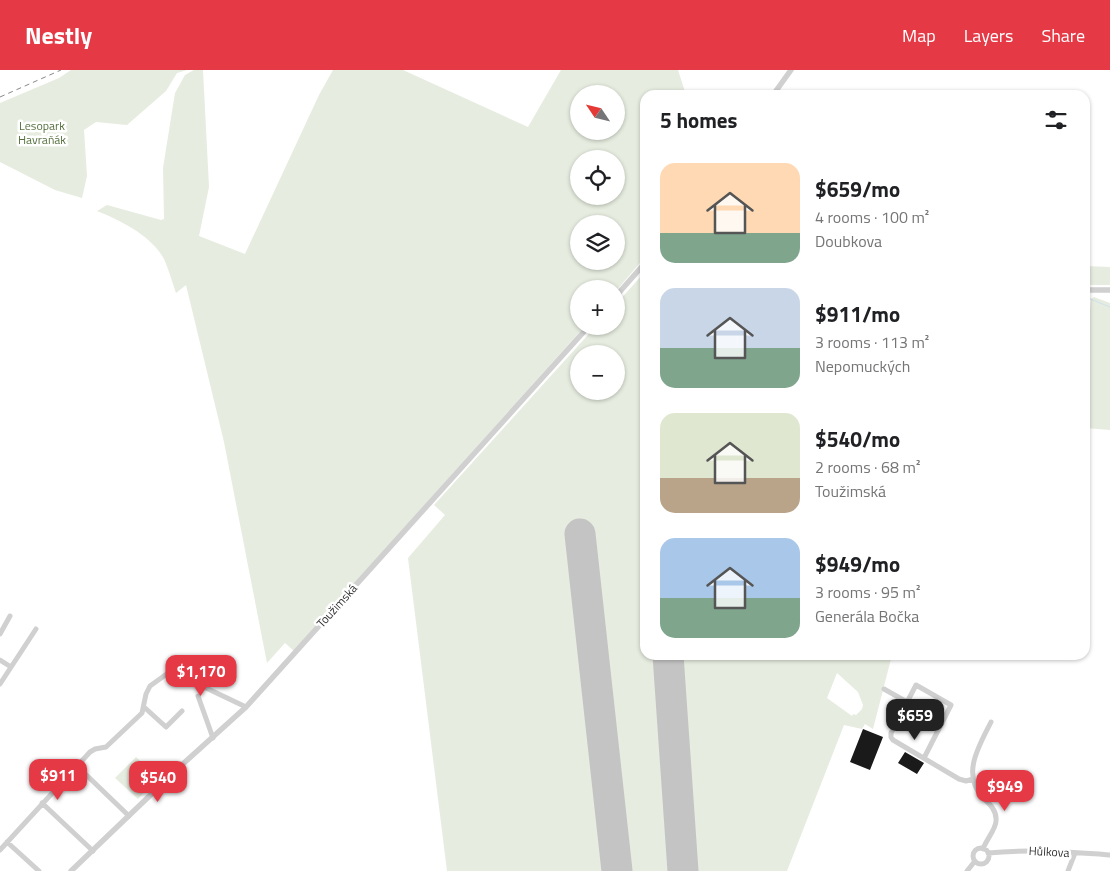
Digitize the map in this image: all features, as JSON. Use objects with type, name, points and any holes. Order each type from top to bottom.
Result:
[{"type":"street","points":[[777,90],[791,70]]},
{"type":"street","points":[[625,286],[640,269]]},
{"type":"street","points":[[1090,290],[1110,290]]},
{"type":"street","name":"Toužimská","points":[[71,871],[184,762],[214,738],[246,707],[581,335]]},
{"type":"street","points":[[0,634],[10,616]]},
{"type":"street","points":[[0,684],[36,629]]},
{"type":"street","points":[[0,850],[92,750],[108,746],[142,713],[146,694],[150,686],[175,668],[196,658],[199,680],[204,687],[246,707]]},
{"type":"street","points":[[0,660],[11,667]]},
{"type":"street","points":[[924,758],[952,704],[916,685],[891,733],[891,737],[924,758],[959,779],[966,781],[974,779]]},
{"type":"street","points":[[884,689],[907,702]]},
{"type":"street","points":[[198,696],[214,738]]},
{"type":"street","points":[[144,707],[164,729],[182,711]]},
{"type":"street","points":[[988,853],[983,848],[997,822],[994,810],[977,790],[974,779],[975,755],[991,722]]},
{"type":"street","points":[[77,766],[129,816]]},
{"type":"street","points":[[42,803],[93,851]]},
{"type":"street","points":[[7,842],[39,871]]},
{"type":"street","name":"Hůlkova","points":[[975,861],[973,857],[974,852],[983,848]]},
{"type":"street","name":"Hůlkova","points":[[975,861],[984,863],[987,860],[988,853],[1022,850],[1110,855]]},
{"type":"street","points":[[1068,871],[1076,853]]},
{"type":"street","name":"Hůlkova","points":[[967,871],[975,861]]},
{"type":"green space","name":"Lesopark Havraňák","points":[[71,70],[187,70],[177,73],[166,91],[127,125],[96,122],[84,130],[87,176],[82,198],[55,190],[0,162],[0,103],[59,78]]},
{"type":"green space","points":[[194,70],[203,70],[209,187],[199,236],[245,254],[319,95],[333,70],[403,70],[528,127],[561,70],[678,70],[684,90],[640,90],[640,263],[625,280],[570,280],[570,335],[577,335],[294,651],[285,643],[267,663],[224,442],[186,285],[176,293],[164,259],[152,243],[125,224],[97,211],[107,205],[161,220],[164,219],[163,168],[175,93],[185,75]]},
{"type":"green space","points":[[1090,266],[1110,267],[1110,285],[1090,285]]},
{"type":"green space","points":[[640,277],[640,660],[891,660],[873,729],[865,724],[862,729],[844,725],[787,871],[447,871],[408,558],[445,515],[434,505],[570,355],[570,400],[625,400],[625,345],[579,345],[588,335],[625,335],[625,294]],"holes":[[[837,673],[858,692],[863,705],[862,709],[852,716],[827,698]]]},
{"type":"green space","points":[[1094,297],[1110,303],[1110,430],[1090,428],[1091,299]]},
{"type":"green space","points":[[136,757],[158,778],[138,799],[115,778]]},
{"type":"building","points":[[863,729],[883,737],[870,770],[850,762]]},
{"type":"building","points":[[905,752],[924,763],[917,774],[898,763]]},
{"type":"waterway","points":[[1090,299],[1110,307]]},
{"type":"runway","points":[[580,534],[617,871]]},
{"type":"runway","points":[[668,660],[683,871]]},
{"type":"railway","points":[[0,97],[61,70]]}]
